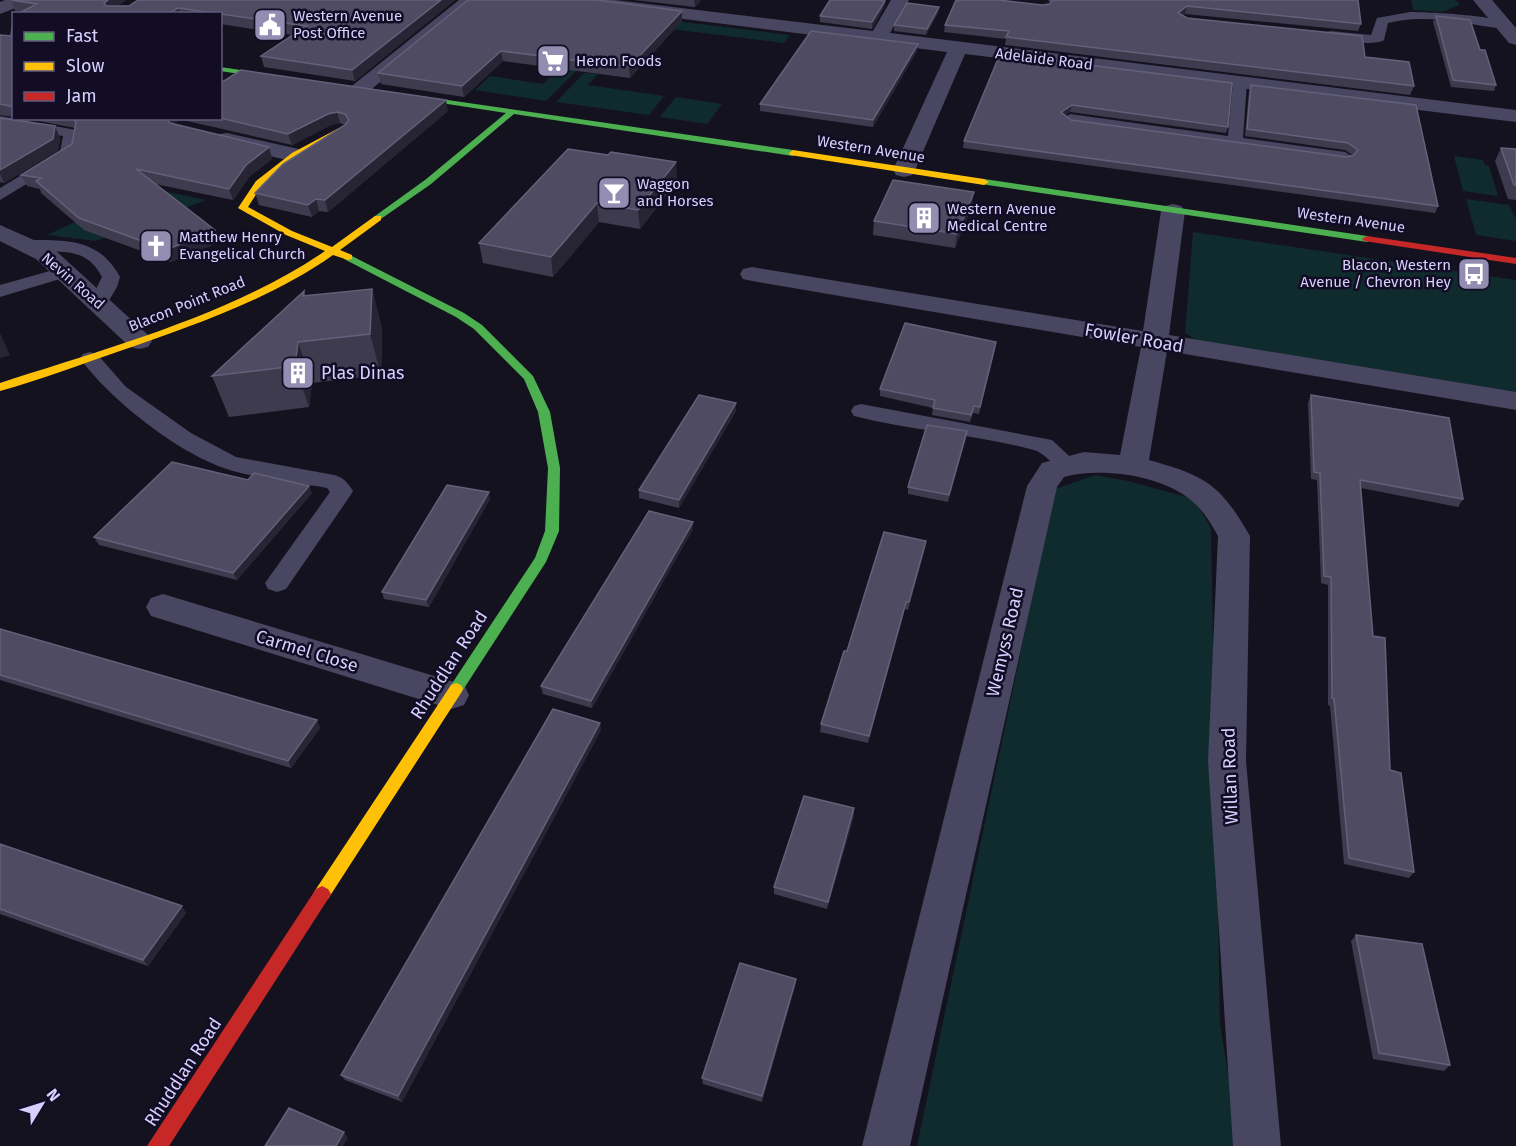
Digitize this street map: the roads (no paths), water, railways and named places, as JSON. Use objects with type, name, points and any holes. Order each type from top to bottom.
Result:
[{"type":"street","points":[[0,9],[20,0]]},
{"type":"street","name":"Adelaide Road","points":[[572,0],[1516,116]]},
{"type":"street","points":[[879,37],[900,0]]},
{"type":"street","points":[[1482,0],[1516,39]]},
{"type":"street","points":[[1495,0],[1506,1]]},
{"type":"street","points":[[440,6],[465,4]]},
{"type":"street","points":[[354,88],[465,4]]},
{"type":"street","points":[[904,170],[958,49]]},
{"type":"street","points":[[222,69],[302,81]]},
{"type":"street","name":"Western Avenue","points":[[354,88],[1516,261]]},
{"type":"street","name":"Blacon Point Road","points":[[0,387],[139,341],[272,287],[334,249],[428,182],[513,111]]},
{"type":"street","points":[[204,134],[295,155],[339,131]]},
{"type":"street","name":"Rhuddlan Road","points":[[157,1146],[541,559],[552,531],[554,468],[544,412],[529,378],[478,327],[460,315],[334,249],[289,232],[243,208],[259,183],[295,155]]},
{"type":"street","points":[[1133,466],[1155,342],[1173,211]]},
{"type":"street","name":"Nevin Road","points":[[0,232],[45,254],[139,341]]},
{"type":"street","name":"Fowler Road","points":[[752,274],[1516,402]]},
{"type":"street","name":"Wemyss Road","points":[[886,1146],[1042,486],[1053,471],[1084,462],[1133,466]]},
{"type":"street","name":"Willan Road","points":[[1133,466],[1191,483],[1220,509],[1234,536],[1227,761],[1257,1146]]},
{"type":"street","name":"Carmel Close","points":[[163,607],[451,695]]},
{"type":"lane","points":[[1321,34],[1377,40],[1382,21],[1392,17],[1410,15],[1503,25]]},
{"type":"lane","points":[[1235,142],[1240,82]]},
{"type":"lane","points":[[1070,119],[1345,157]]},
{"type":"lane","points":[[0,121],[70,133],[68,154],[0,195]]},
{"type":"lane","points":[[26,245],[71,247],[91,252],[102,260],[111,277],[98,303]]},
{"type":"lane","points":[[0,291],[64,272]]},
{"type":"lane","points":[[90,358],[119,391],[183,438],[230,463],[334,482],[342,491],[277,583]]},
{"type":"lane","points":[[861,411],[1044,445],[1069,466]]},
{"type":"place","name":"Western Avenue Post Office","points":[[270,25]]},
{"type":"place","name":"Heron Foods","points":[[553,61]]},
{"type":"place","name":"Waggon and Horses","points":[[614,193]]},
{"type":"place","name":"Western Avenue Medical Centre","points":[[924,218]]},
{"type":"place","name":"Matthew Henry Evangelical Church","points":[[156,246]]},
{"type":"place","name":"Blacon, Western Avenue / Chevron Hey","points":[[1474,274]]},
{"type":"place","name":"Plas Dinas","points":[[298,373]]}]
